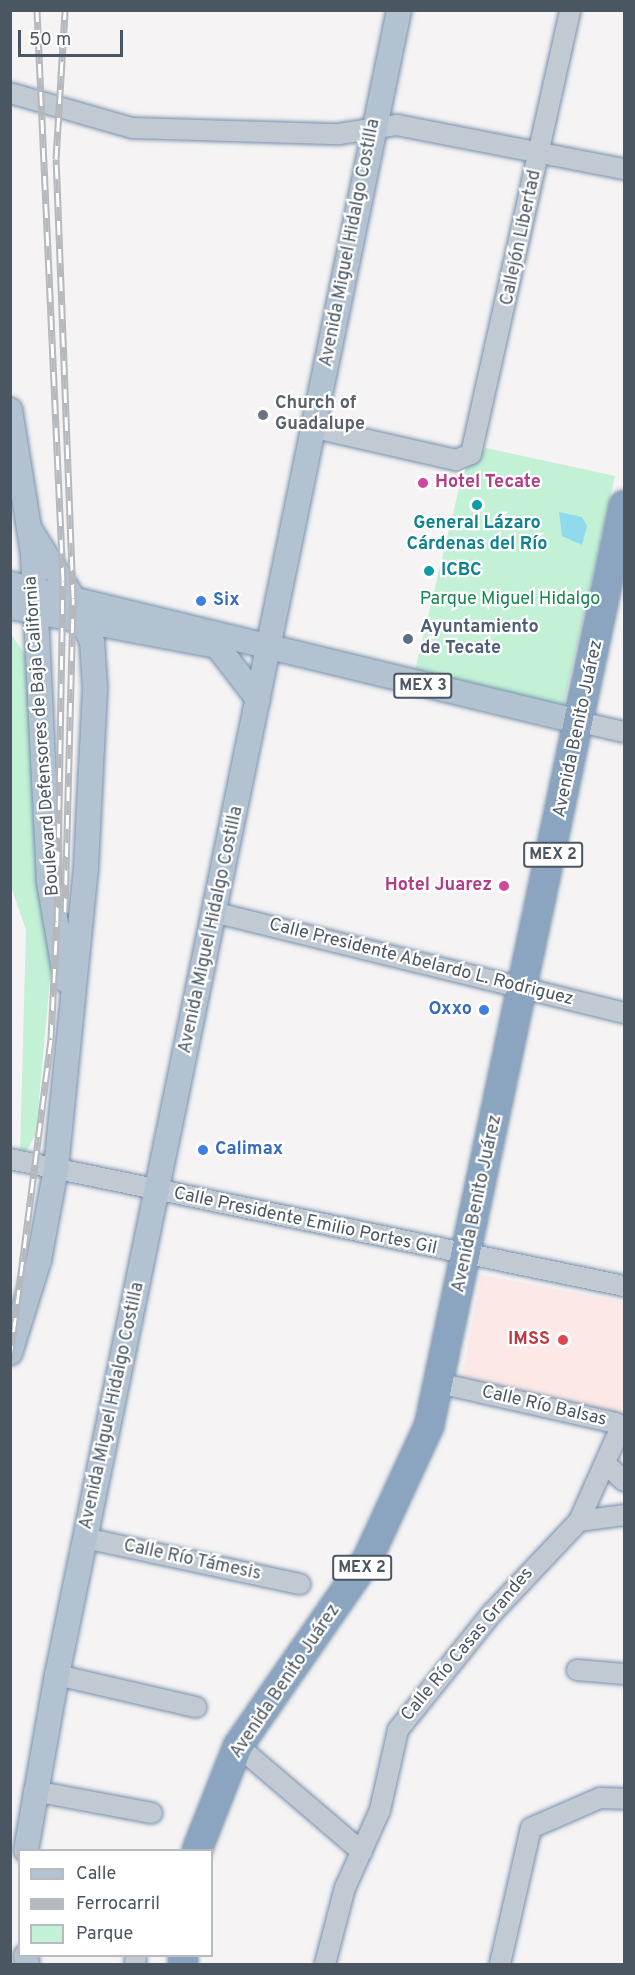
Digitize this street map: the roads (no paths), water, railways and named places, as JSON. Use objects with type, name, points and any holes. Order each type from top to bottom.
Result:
[{"type":"highway","name":"Avenida Benito Juárez","points":[[197,1849],[238,1746],[367,1560],[415,1465],[439,1383],[525,988],[624,506]]},
{"type":"main road","name":"Avenida Miguel Hidalgo Costilla","points":[[26,1849],[34,1791],[57,1675],[217,913],[258,699],[265,649],[315,428],[399,10]]},
{"type":"main road","name":"Boulevard Defensores de Baja California","points":[[10,410],[30,530],[22,598],[49,882],[71,1013]]},
{"type":"main road","name":"Boulevard Defensores de Baja California","points":[[10,1353],[39,1260],[56,1168],[86,867],[93,661],[77,609],[30,530]]},
{"type":"main road","name":"MEX 3","points":[[22,598],[77,609],[216,629],[265,649],[580,722]]},
{"type":"main road","name":"MEX 3","points":[[77,609],[141,630],[217,646],[265,649]]},
{"type":"main road","points":[[93,661],[141,630]]},
{"type":"main road","points":[[217,646],[258,699]]},
{"type":"street","name":"Callejón Libertad","points":[[315,428],[463,460],[478,438],[570,10]]},
{"type":"street","points":[[10,93],[143,129],[339,134],[375,126],[397,125],[624,169]]},
{"type":"street","points":[[580,722],[624,732]]},
{"type":"street","name":"Calle Presidente Abelardo L. Rodriguez","points":[[217,913],[624,1013]]},
{"type":"street","name":"Calle Presidente Emilio Portes Gil","points":[[19,1161],[466,1257],[624,1286]]},
{"type":"street","name":"Calle Río Balsas","points":[[439,1383],[619,1424],[607,1465]]},
{"type":"street","points":[[607,1465],[624,1481]]},
{"type":"street","name":"Calle Río Casas Grandes","points":[[325,1965],[341,1899],[380,1810],[398,1730],[492,1613],[579,1521],[607,1465]]},
{"type":"street","points":[[579,1521],[624,1515]]},
{"type":"street","name":"Calle Río Támesis","points":[[85,1538],[300,1584]]},
{"type":"street","points":[[577,1670],[624,1674]]},
{"type":"street","points":[[57,1675],[196,1707]]},
{"type":"street","points":[[238,1746],[362,1852]]},
{"type":"street","points":[[34,1791],[152,1813]]},
{"type":"street","points":[[500,1965],[531,1828],[600,1798],[624,1799]]},
{"type":"water","points":[[559,512],[582,517],[587,526],[582,545],[562,536]]},
{"type":"railway","points":[[10,1359],[51,1038],[57,921],[63,581],[37,10]]},
{"type":"railway","points":[[65,10],[56,159],[73,598],[65,912]]},
{"type":"place","name":"Church of Guadalupe","points":[[263,415]]},
{"type":"place","name":"Hotel Tecate","points":[[423,483]]},
{"type":"place","name":"General Lázaro Cárdenas del Río","points":[[477,505]]},
{"type":"place","name":"ICBC","points":[[429,571]]},
{"type":"place","name":"Six","points":[[201,601]]},
{"type":"place","name":"Ayuntamiento de Tecate","points":[[408,639]]},
{"type":"place","name":"Hotel Juarez","points":[[504,886]]},
{"type":"place","name":"Oxxo","points":[[484,1010]]},
{"type":"place","name":"Calimax","points":[[203,1150]]},
{"type":"place","name":"IMSS","points":[[563,1340]]},
{"type":"park label","name":"Parque Miguel Hidalgo","points":[[510,600]]}]
